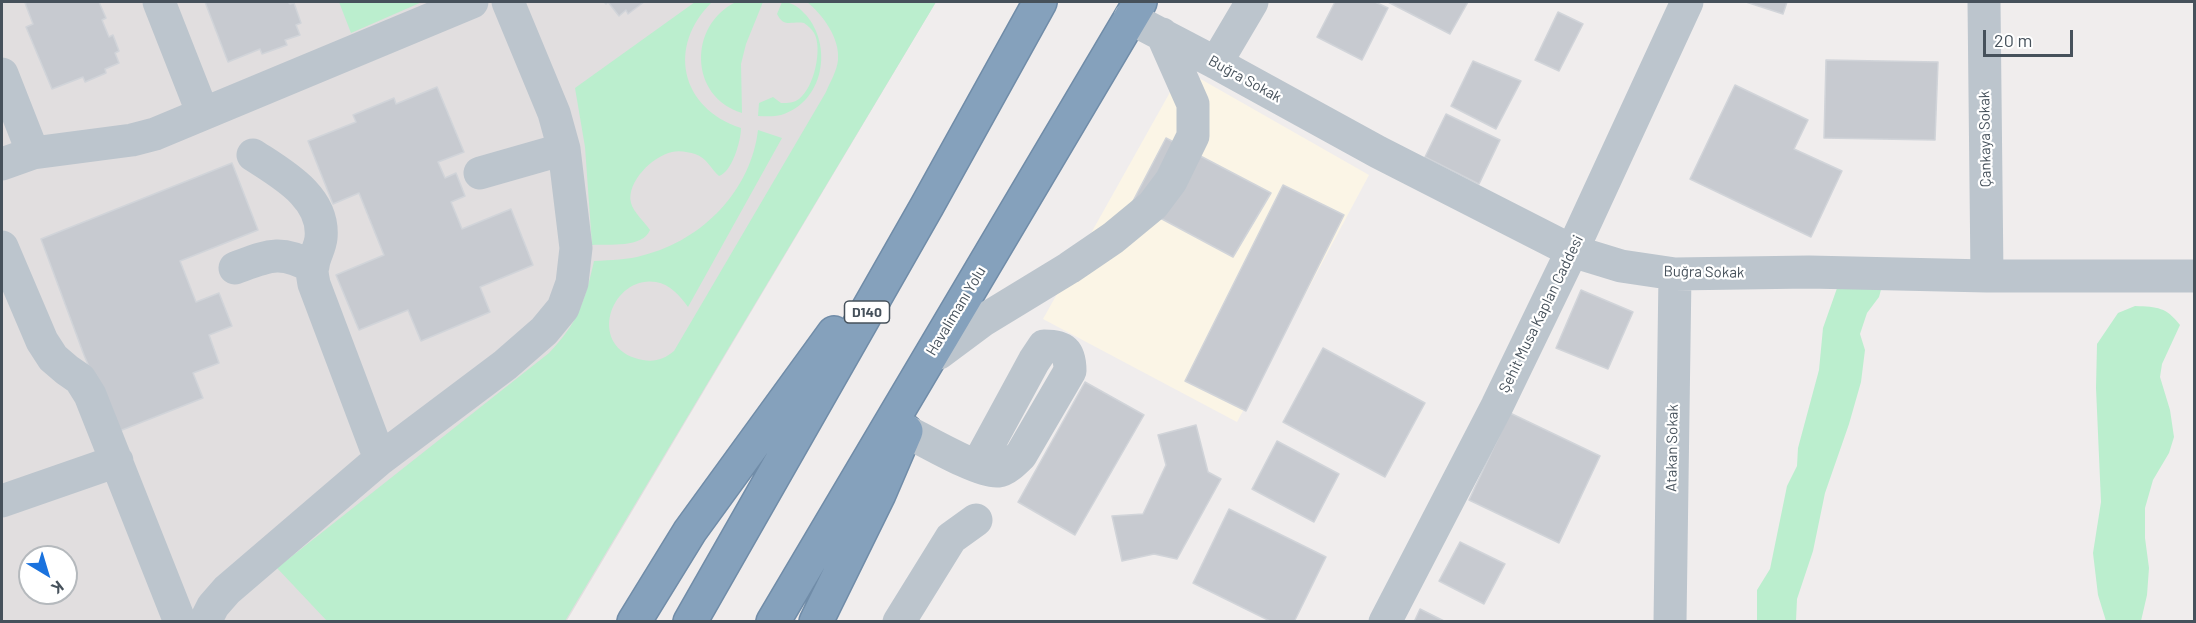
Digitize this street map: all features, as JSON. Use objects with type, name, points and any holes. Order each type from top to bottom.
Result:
[{"type":"highway","name":"D140","points":[[690,621],[927,206],[1040,2]]},
{"type":"highway","name":"Havalimanı Yolu","points":[[773,621],[1135,10]]},
{"type":"highway","points":[[634,621],[690,531],[927,206]]},
{"type":"highway","points":[[816,621],[879,494],[939,353],[968,292]]},
{"type":"street","points":[[159,2],[203,114]]},
{"type":"street","points":[[2,164],[33,153],[132,140],[155,134],[472,2]]},
{"type":"street","points":[[205,621],[213,606],[227,590],[380,459],[506,365],[544,331],[563,308],[572,283],[576,248],[564,149],[554,113],[508,2]]},
{"type":"street","points":[[1216,63],[1252,2]]},
{"type":"street","name":"Şehit Musa Kaplan Caddesi","points":[[1385,621],[1497,406],[1572,251],[1687,2]]},
{"type":"street","name":"Çankaya Sokak","points":[[1984,2],[1987,276]]},
{"type":"street","name":"Buğra Sokak","points":[[1135,10],[1162,34],[1378,152],[1572,251],[1621,266],[1675,274],[1809,272],[1987,276],[2194,276]]},
{"type":"street","points":[[939,353],[982,321],[1113,238],[1154,205],[1171,181],[1193,136],[1193,104],[1162,34]]},
{"type":"street","points":[[2,74],[33,153]]},
{"type":"street","points":[[480,173],[564,149]]},
{"type":"street","points":[[253,155],[297,186],[312,202],[320,221],[321,238],[312,267],[314,284],[380,459]]},
{"type":"street","points":[[2,246],[42,341],[53,357],[80,379],[90,395],[180,621]]},
{"type":"street","points":[[235,268],[264,257],[283,255],[312,267]]},
{"type":"street","name":"Atakan Sokak","points":[[1670,621],[1675,274]]},
{"type":"street","points":[[906,431],[977,466]]},
{"type":"street","points":[[2,501],[117,461]]},
{"type":"street","points":[[899,621],[951,538],[976,520]]},
{"type":"shaded area","points":[[2,2],[936,2],[566,622],[2,621]]},
{"type":"shaded area","points":[[1183,69],[1369,175],[1237,422],[1043,319]]},
{"type":"green space","points":[[339,2],[422,2],[351,33]]},
{"type":"green space","points":[[695,2],[712,2],[698,19],[689,37],[685,56],[687,74],[693,91],[704,106],[720,119],[741,128],[735,155],[728,169],[719,176],[703,158],[693,153],[675,151],[649,164],[637,179],[631,195],[632,207],[650,230],[646,236],[625,244],[592,245],[585,147],[575,88]]},
{"type":"green space","points":[[736,2],[763,2],[746,44],[741,64],[742,113],[725,105],[712,92],[704,77],[701,60],[703,43],[709,27],[720,13]]},
{"type":"green space","points":[[782,2],[798,8],[806,15],[814,28],[820,42],[820,72],[807,98],[796,108],[781,115],[758,116],[759,103],[773,97],[781,103],[799,99],[809,86],[816,68],[818,48],[814,33],[804,23],[782,21],[777,14]]},
{"type":"green space","points":[[807,2],[936,2],[565,621],[327,621],[277,568],[549,353],[567,332],[579,311],[594,261],[638,257],[666,248],[686,238],[704,225],[734,192],[746,173],[754,152],[758,130],[782,138],[688,307],[670,288],[656,282],[641,283],[628,289],[611,311],[609,325],[612,338],[620,350],[635,358],[651,361],[661,359],[674,351],[826,92],[835,72],[838,52],[833,35],[819,13]]},
{"type":"green space","points":[[1842,274],[1882,286],[1879,297],[1867,313],[1860,334],[1865,350],[1861,382],[1825,493],[1813,551],[1797,599],[1796,621],[1757,621],[1757,590],[1770,569],[1787,486],[1797,466],[1798,448],[1819,370],[1823,328]]},
{"type":"green space","points":[[2135,306],[2166,311],[2180,325],[2162,364],[2160,377],[2170,410],[2174,437],[2169,453],[2153,480],[2145,508],[2145,538],[2149,568],[2147,595],[2141,621],[2106,621],[2098,595],[2093,553],[2101,502],[2096,388],[2097,344],[2118,313]]},
{"type":"building","points":[[99,2],[106,18],[102,20],[109,37],[113,35],[119,51],[115,53],[119,63],[105,69],[106,73],[85,82],[83,77],[52,89],[26,27],[33,24],[25,3]]},
{"type":"building","points":[[205,2],[294,3],[301,23],[296,25],[300,35],[285,40],[287,45],[262,54],[260,49],[228,62]]},
{"type":"building","points":[[608,2],[644,2],[628,14],[626,10],[619,16]]},
{"type":"building","points":[[1335,2],[1375,2],[1388,8],[1362,60],[1317,37]]},
{"type":"building","points":[[1388,2],[1468,2],[1450,34]]},
{"type":"building","points":[[1746,2],[1787,2],[1783,14]]},
{"type":"building","points":[[1558,12],[1583,24],[1559,71],[1535,60]]},
{"type":"building","points":[[1826,60],[1938,62],[1935,140],[1824,138]]},
{"type":"building","points":[[1473,61],[1521,81],[1496,129],[1451,106]]},
{"type":"building","points":[[1735,85],[1808,120],[1794,149],[1842,171],[1811,237],[1690,179]]},
{"type":"building","points":[[437,87],[464,152],[438,162],[445,178],[456,173],[465,196],[451,202],[462,229],[511,209],[533,265],[480,287],[490,312],[421,341],[408,310],[359,330],[336,275],[384,255],[359,193],[333,204],[308,141],[356,122],[353,115],[394,98],[396,104]]},
{"type":"building","points":[[1446,114],[1500,140],[1479,184],[1425,157]]},
{"type":"building","points":[[1166,138],[1271,193],[1233,257],[1132,203]]},
{"type":"building","points":[[232,163],[258,230],[180,261],[196,302],[219,293],[232,326],[209,335],[219,363],[193,373],[203,398],[117,432],[84,355],[41,239]]},
{"type":"building","points":[[1283,185],[1344,215],[1246,411],[1185,381]]},
{"type":"building","points":[[1581,290],[1633,312],[1608,369],[1556,348]]},
{"type":"building","points":[[1323,348],[1425,403],[1385,477],[1283,422]]},
{"type":"building","points":[[1085,382],[1144,415],[1075,535],[1018,502]]},
{"type":"building","points":[[1510,413],[1600,456],[1559,543],[1469,500]]},
{"type":"building","points":[[1196,425],[1208,472],[1221,479],[1177,559],[1154,554],[1122,561],[1112,516],[1143,514],[1166,465],[1158,435]]},
{"type":"building","points":[[1277,441],[1339,474],[1314,522],[1252,489]]},
{"type":"building","points":[[1229,509],[1326,557],[1294,622],[1272,622],[1193,583]]},
{"type":"building","points":[[1460,542],[1505,564],[1484,604],[1439,581]]},
{"type":"building","points":[[1420,609],[1446,622],[1414,622]]}]
